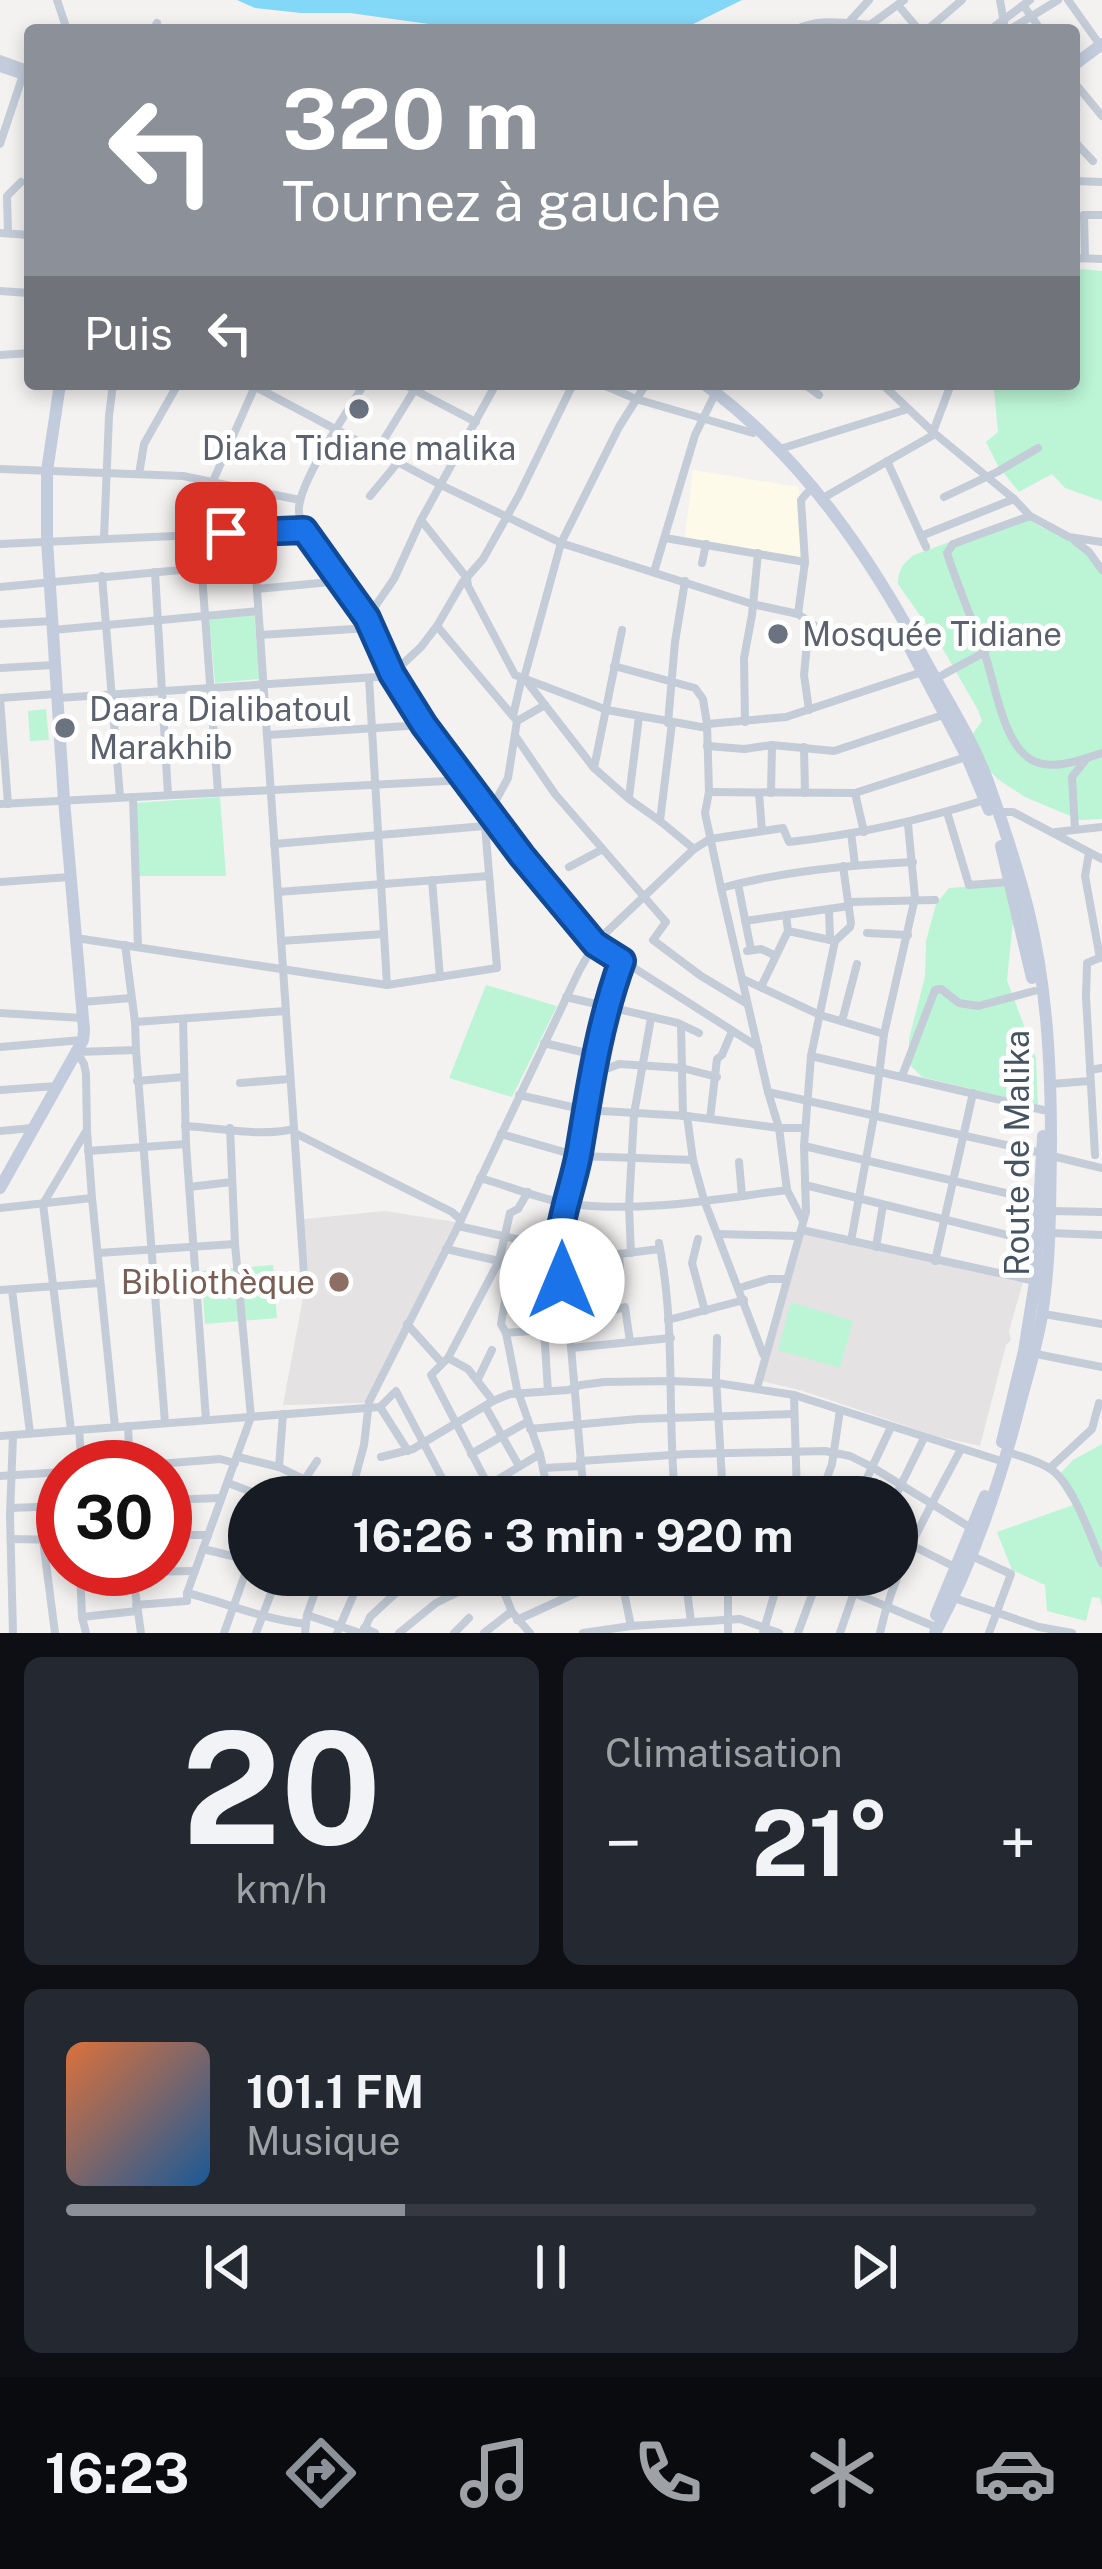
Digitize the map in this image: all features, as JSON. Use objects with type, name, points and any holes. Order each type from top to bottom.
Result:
[{"type":"main road","points":[[0,1188],[4,1172],[80,1046],[83,1018],[47,541],[47,471],[59,390]]},
{"type":"main road","name":"Route de Malika","points":[[716,390],[728,410],[807,494],[862,567],[900,629],[986,800],[1034,991],[1046,1154]]},
{"type":"main road","name":"Route de Malika","points":[[717,390],[823,498],[872,569],[907,625],[985,774],[998,812],[1029,912],[1051,1084],[1045,1206],[1029,1352]]},
{"type":"main road","name":"Route de Malika","points":[[937,1630],[971,1555],[1042,1314],[1051,1232],[1045,1206]]},
{"type":"main road","name":"Route de Malika","points":[[937,1630],[971,1528],[1003,1455]]},
{"type":"street","points":[[849,22],[869,0]]},
{"type":"street","points":[[1000,0],[1005,24]]},
{"type":"street","points":[[1017,24],[1058,0]]},
{"type":"street","points":[[1068,0],[1101,45]]},
{"type":"street","points":[[931,24],[955,2]]},
{"type":"street","points":[[997,24],[1027,2],[1037,24]]},
{"type":"street","points":[[808,24],[873,24],[901,3]]},
{"type":"street","points":[[1,140],[24,83]]},
{"type":"street","points":[[1080,89],[1102,116]]},
{"type":"street","points":[[1080,147],[1094,161]]},
{"type":"street","points":[[4,233],[7,196],[20,182]]},
{"type":"street","points":[[1080,249],[1084,215]]},
{"type":"street","points":[[1080,217],[1102,215]]},
{"type":"street","points":[[104,538],[113,390]]},
{"type":"street","points":[[139,474],[144,444],[175,390]]},
{"type":"street","points":[[213,481],[252,390]]},
{"type":"street","points":[[263,390],[561,543],[752,604],[798,614],[846,645],[900,629]]},
{"type":"street","points":[[360,390],[320,454],[300,500],[304,530],[368,623],[424,725],[595,944],[758,1047]]},
{"type":"street","points":[[378,449],[414,390]]},
{"type":"street","points":[[417,390],[476,422]]},
{"type":"street","points":[[368,623],[493,390]]},
{"type":"street","points":[[466,780],[4,804],[0,699],[392,674],[437,626],[483,559],[570,390]]},
{"type":"street","points":[[616,390],[754,433]]},
{"type":"street","points":[[75,938],[388,985],[497,968],[485,826],[508,778],[523,677],[561,543],[642,390]]},
{"type":"street","points":[[654,572],[713,390]]},
{"type":"street","points":[[812,390],[819,395]]},
{"type":"street","points":[[890,390],[1030,516],[1069,537],[1102,570]]},
{"type":"street","points":[[823,498],[934,433],[949,390]]},
{"type":"street","points":[[780,449],[908,409]]},
{"type":"street","points":[[944,497],[1038,448]]},
{"type":"street","points":[[370,496],[399,461]]},
{"type":"street","points":[[887,461],[926,547]]},
{"type":"street","points":[[0,469],[213,481],[300,500]]},
{"type":"street","points":[[798,614],[805,562],[801,500],[807,494]]},
{"type":"street","points":[[921,536],[1014,499]]},
{"type":"street","points":[[1030,516],[948,548],[1005,722],[1028,758],[1072,777]]},
{"type":"street","points":[[421,520],[467,578],[512,671],[607,710],[706,726],[776,719],[922,672]]},
{"type":"street","points":[[0,544],[304,530]]},
{"type":"street","points":[[253,532],[304,1274]]},
{"type":"street","points":[[199,534],[218,792]]},
{"type":"street","points":[[1069,537],[1100,539]]},
{"type":"street","points":[[665,538],[805,562]]},
{"type":"street","points":[[702,563],[706,544]]},
{"type":"street","points":[[745,722],[744,658],[758,553]]},
{"type":"street","points":[[0,586],[202,568]]},
{"type":"street","points":[[155,572],[168,795]]},
{"type":"street","points":[[103,576],[120,797]]},
{"type":"street","points":[[257,589],[340,581]]},
{"type":"street","points":[[660,821],[670,755],[675,642],[685,581]]},
{"type":"street","points":[[0,624],[106,625],[258,611]]},
{"type":"street","points":[[809,622],[805,675],[809,710]]},
{"type":"street","points":[[260,634],[368,623]]},
{"type":"street","points":[[437,626],[515,718]]},
{"type":"street","points":[[594,768],[622,630]]},
{"type":"street","points":[[935,679],[985,652]]},
{"type":"street","points":[[0,668],[56,664]]},
{"type":"street","points":[[614,666],[697,689],[703,699],[709,792],[705,812],[779,1128],[787,1190],[802,1229]]},
{"type":"street","points":[[523,677],[594,768],[694,849]]},
{"type":"street","points":[[369,678],[388,985]]},
{"type":"street","points":[[515,718],[544,705]]},
{"type":"street","points":[[707,746],[833,751],[944,715]]},
{"type":"street","points":[[628,799],[639,717]]},
{"type":"street","points":[[267,735],[424,725]]},
{"type":"street","points":[[516,737],[555,794],[666,922],[655,942],[748,1004]]},
{"type":"street","points":[[771,793],[772,745]]},
{"type":"street","points":[[804,748],[805,793]]},
{"type":"street","points":[[1048,766],[1102,753]]},
{"type":"street","points":[[709,792],[855,793],[967,757]]},
{"type":"street","points":[[1075,830],[1072,777],[1088,758]]},
{"type":"street","points":[[759,793],[762,831]]},
{"type":"street","points":[[855,793],[864,832]]},
{"type":"street","points":[[133,796],[138,947]]},
{"type":"street","points":[[356,1476],[369,1402],[595,944],[710,838],[784,828],[789,842],[864,832],[986,800]]},
{"type":"street","points":[[947,812],[969,885],[1010,882]]},
{"type":"street","points":[[998,812],[1013,812],[1102,860]]},
{"type":"street","points":[[851,1241],[884,1034],[914,898],[908,824]]},
{"type":"street","points":[[274,844],[485,826]]},
{"type":"street","points":[[1055,832],[1102,826]]},
{"type":"street","points":[[851,833],[855,865]]},
{"type":"street","points":[[569,867],[602,850]]},
{"type":"street","points":[[1089,853],[1084,876],[1101,958],[1087,963],[1095,1155]]},
{"type":"street","points":[[722,888],[772,875],[913,862]]},
{"type":"street","points":[[788,932],[832,940],[850,927],[843,866]]},
{"type":"street","points":[[278,892],[489,876]]},
{"type":"street","points":[[0,882],[70,877]]},
{"type":"street","points":[[432,880],[440,977]]},
{"type":"street","points":[[738,884],[751,950]]},
{"type":"street","points":[[745,921],[848,904],[934,899]]},
{"type":"street","points":[[1091,910],[1102,908]]},
{"type":"street","points":[[757,1388],[806,1212],[807,1099],[832,940],[830,909]]},
{"type":"street","points":[[761,987],[788,932],[786,915]]},
{"type":"street","points":[[867,933],[908,935]]},
{"type":"street","points":[[281,941],[384,934]]},
{"type":"street","points":[[124,945],[135,1022],[165,1423]]},
{"type":"street","points":[[736,954],[761,949],[774,955]]},
{"type":"street","points":[[582,1476],[571,1348],[556,1248],[605,1007],[622,961]]},
{"type":"street","points":[[842,1021],[857,964]]},
{"type":"street","points":[[742,978],[820,1015],[884,1034]]},
{"type":"street","points":[[902,1076],[935,990],[941,989],[959,1003],[978,1006],[1034,991]]},
{"type":"street","points":[[1087,997],[1102,994]]},
{"type":"street","points":[[566,997],[699,1033]]},
{"type":"street","points":[[82,1002],[131,998]]},
{"type":"street","points":[[684,1002],[679,1024],[693,1160],[764,1356]]},
{"type":"street","points":[[135,1022],[286,1011]]},
{"type":"street","points":[[0,1013],[83,1018]]},
{"type":"street","points":[[631,1253],[634,1114],[651,1018]]},
{"type":"street","points":[[184,1019],[185,1126],[206,1420]]},
{"type":"street","points":[[710,1119],[718,1059],[732,1031]]},
{"type":"street","points":[[544,1043],[595,1055]]},
{"type":"street","points":[[80,1046],[116,1427]]},
{"type":"street","points":[[0,1047],[136,1050]]},
{"type":"street","points":[[811,1057],[1043,1110]]},
{"type":"street","points":[[591,1075],[619,1064],[682,1068],[716,1077]]},
{"type":"street","points":[[1051,1084],[1090,1076],[1102,1068]]},
{"type":"street","points":[[137,1081],[184,1077]]},
{"type":"street","points":[[240,1083],[290,1079]]},
{"type":"street","points":[[0,1090],[58,1086]]},
{"type":"street","points":[[768,1092],[1102,1168]]},
{"type":"street","points":[[935,1261],[973,1094]]},
{"type":"street","points":[[519,1095],[585,1110],[805,1128]]},
{"type":"street","points":[[185,1126],[242,1133],[294,1131],[452,1212],[460,1223],[556,1248]]},
{"type":"street","points":[[0,1131],[34,1128]]},
{"type":"street","points":[[230,1128],[251,1417],[230,1476]]},
{"type":"street","points":[[77,1440],[43,1204],[87,1131]]},
{"type":"street","points":[[501,1134],[578,1156],[693,1160]]},
{"type":"street","points":[[88,1150],[186,1144]]},
{"type":"street","points":[[804,1146],[952,1179],[1045,1206],[1102,1211]]},
{"type":"street","points":[[739,1162],[742,1196]]},
{"type":"street","points":[[480,1178],[567,1204],[629,1206],[787,1190]]},
{"type":"street","points":[[189,1186],[232,1182]]},
{"type":"street","points":[[805,1185],[1038,1243]]},
{"type":"street","points":[[483,1476],[431,1375],[445,1361],[498,1263],[510,1213],[528,1192]]},
{"type":"street","points":[[0,1208],[92,1198]]},
{"type":"street","points":[[876,1247],[883,1205]]},
{"type":"street","points":[[717,1234],[802,1229],[1035,1282]]},
{"type":"street","points":[[1051,1232],[1102,1235]]},
{"type":"street","points":[[698,1239],[692,1262],[706,1311]]},
{"type":"street","points":[[98,1253],[235,1244]]},
{"type":"street","points":[[509,1286],[620,1269],[619,1254],[659,1246],[671,1338],[673,1476]]},
{"type":"street","points":[[446,1249],[511,1267],[501,1324],[545,1476]]},
{"type":"street","points":[[739,1288],[787,1279]]},
{"type":"street","points":[[0,1291],[101,1283]]},
{"type":"street","points":[[12,1290],[31,1433]]},
{"type":"street","points":[[668,1320],[744,1300]]},
{"type":"street","points":[[506,1333],[544,1330],[625,1307],[630,1342]]},
{"type":"street","points":[[1042,1314],[1102,1324]]},
{"type":"street","points":[[407,1324],[445,1361],[478,1379],[519,1466]]},
{"type":"street","points":[[544,1330],[548,1391]]},
{"type":"street","points":[[571,1348],[671,1338]]},
{"type":"street","points":[[717,1338],[722,1476]]},
{"type":"street","points":[[478,1379],[492,1350]]},
{"type":"street","points":[[1029,1352],[1102,1367]]},
{"type":"street","points":[[381,1456],[408,1451],[489,1403],[518,1392],[604,1382],[671,1381],[757,1388],[961,1449],[1050,1468],[1074,1501],[1102,1563]]},
{"type":"street","points":[[0,1436],[380,1408],[396,1391],[441,1476]]},
{"type":"street","points":[[794,1396],[796,1476]]},
{"type":"street","points":[[1050,1468],[1092,1429],[1099,1403]]},
{"type":"street","points":[[380,1408],[408,1451]]},
{"type":"street","points":[[827,1476],[840,1410]]},
{"type":"street","points":[[279,1467],[283,1414]]},
{"type":"street","points":[[471,1454],[529,1425],[794,1414]]},
{"type":"street","points":[[128,1426],[128,1440]]},
{"type":"street","points":[[868,1476],[891,1427]]},
{"type":"street","points":[[13,1435],[5,1568],[13,1633]]},
{"type":"street","points":[[905,1476],[924,1438]]},
{"type":"street","points":[[918,1533],[961,1449]]},
{"type":"street","points":[[544,1468],[671,1455],[795,1450],[834,1452],[886,1476]]},
{"type":"street","points":[[503,1476],[540,1454]]},
{"type":"street","points":[[192,1461],[236,1460],[279,1467],[298,1476]]},
{"type":"street","points":[[306,1476],[317,1461]]},
{"type":"street","points":[[0,1476],[36,1474]]},
{"type":"street","points":[[192,1579],[228,1483]]},
{"type":"street","points":[[918,1496],[971,1528]]},
{"type":"street","points":[[192,1499],[220,1498]]},
{"type":"street","points":[[192,1535],[208,1535]]},
{"type":"street","points":[[918,1548],[956,1568]]},
{"type":"street","points":[[203,1549],[228,1556]]},
{"type":"street","points":[[971,1555],[1011,1574],[989,1633]]},
{"type":"street","points":[[192,1594],[286,1622],[376,1633]]},
{"type":"street","points":[[50,1596],[55,1633]]},
{"type":"street","points":[[81,1596],[86,1633]]},
{"type":"street","points":[[135,1596],[141,1633]]},
{"type":"street","points":[[82,1617],[183,1603],[187,1596]]},
{"type":"street","points":[[224,1633],[235,1596]]},
{"type":"street","points":[[256,1633],[270,1596]]},
{"type":"street","points":[[338,1630],[353,1596]]},
{"type":"street","points":[[362,1631],[392,1596]]},
{"type":"street","points":[[399,1633],[436,1603],[453,1596]]},
{"type":"street","points":[[505,1596],[514,1616],[530,1633]]},
{"type":"street","points":[[484,1633],[566,1596]]},
{"type":"street","points":[[625,1596],[631,1627]]},
{"type":"street","points":[[688,1596],[691,1622]]},
{"type":"street","points":[[728,1596],[728,1633]]},
{"type":"street","points":[[764,1630],[774,1596]]},
{"type":"street","points":[[798,1633],[810,1596]]},
{"type":"street","points":[[840,1633],[852,1596]]},
{"type":"street","points":[[860,1596],[937,1630]]},
{"type":"street","points":[[880,1633],[891,1596]]},
{"type":"street","points":[[953,1598],[1038,1630],[1064,1632]]},
{"type":"street","points":[[0,1604],[12,1604]]},
{"type":"street","points":[[454,1633],[470,1618]]},
{"type":"street","points":[[583,1633],[748,1620],[778,1633]]},
{"type":"shaded area","points":[[693,470],[799,487],[803,560],[685,537]]},
{"type":"shaded area","points":[[385,1211],[455,1222],[365,1403],[283,1405],[308,1271],[304,1219]]},
{"type":"shaded area","points":[[804,1233],[1023,1282],[980,1446],[762,1381]]},
{"type":"green space","points":[[1080,270],[1102,271],[1102,501],[1065,488],[1052,474],[1019,492],[986,442],[998,432],[994,390],[1080,390]]},
{"type":"green space","points":[[1023,515],[1086,548],[1102,565],[1102,819],[1080,820],[1025,797],[989,770],[972,735],[982,721],[978,710],[898,584],[902,567],[914,555]]},
{"type":"green space","points":[[254,614],[260,679],[215,683],[209,618]]},
{"type":"green space","points":[[46,709],[49,740],[30,741],[28,711]]},
{"type":"green space","points":[[220,797],[226,876],[136,876],[135,803]]},
{"type":"green space","points":[[1006,884],[1013,921],[1007,980],[1036,1058],[1038,1105],[922,1077],[909,1064],[909,1039],[936,904],[949,888]]},
{"type":"green space","points":[[486,985],[557,1006],[512,1097],[449,1078]]},
{"type":"green space","points":[[273,1265],[277,1318],[205,1324],[201,1271]]},
{"type":"green space","points":[[791,1302],[853,1321],[840,1368],[778,1350]]},
{"type":"green space","points":[[1102,1444],[1102,1608],[1100,1598],[1092,1597],[1086,1621],[1047,1611],[1045,1585],[1012,1570],[997,1532],[1073,1505],[1056,1478],[1073,1460]]},
{"type":"water","points":[[237,0],[742,0],[693,24],[429,24],[350,13],[255,8]]},
{"type":"place","name":"Diaka Tidiane malika","points":[[359,409]]},
{"type":"place","name":"Mosquée Tidiane","points":[[778,634]]},
{"type":"place","name":"Daara Dialibatoul Marakhib","points":[[65,728]]},
{"type":"place","name":"Bibliothèque","points":[[339,1282]]},
{"type":"route","points":[[226,533],[304,530],[367,618],[392,674],[424,725],[595,944],[622,961],[605,1007],[556,1248],[562,1281]]}]
